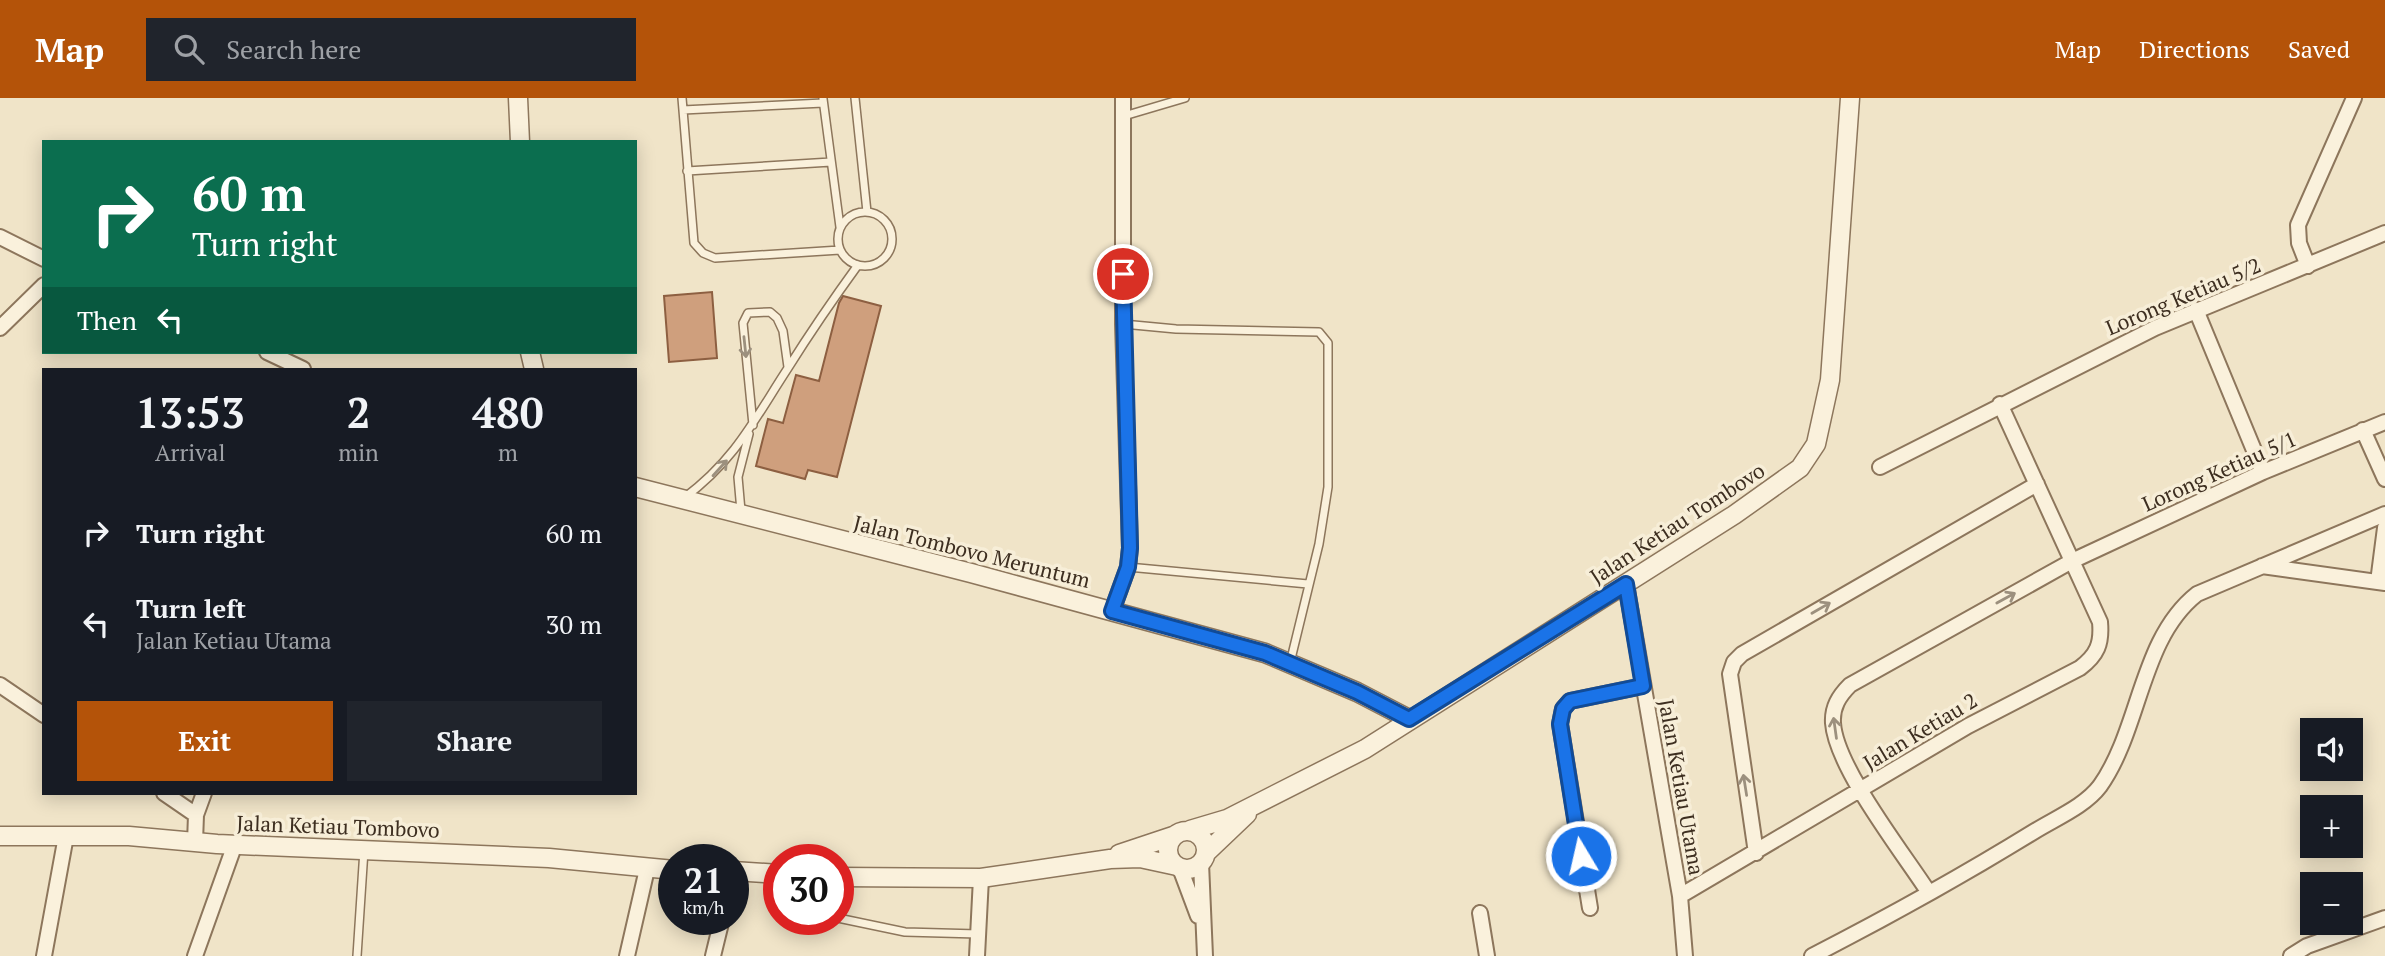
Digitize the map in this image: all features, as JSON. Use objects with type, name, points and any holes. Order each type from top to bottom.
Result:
[{"type":"street","points":[[518,98],[520,140]]},
{"type":"street","points":[[1112,611],[1128,567],[1124,98]]},
{"type":"street","name":"Jalan Ketiau Tombovo","points":[[1110,859],[1125,850],[1182,833],[1254,806],[1365,749],[1778,486],[1800,468],[1816,444],[1830,380],[1850,98]]},
{"type":"street","points":[[2308,266],[2299,243],[2298,225],[2354,98]]},
{"type":"street","name":"Lorong Ketiau 5/2","points":[[1880,467],[2000,404],[2196,310],[2308,266],[2384,232]]},
{"type":"street","points":[[0,237],[42,258]]},
{"type":"street","points":[[0,328],[42,287]]},
{"type":"street","points":[[2196,310],[2263,472]]},
{"type":"street","points":[[271,354],[301,368]]},
{"type":"street","name":"Jalan Ketiau 2","points":[[1680,897],[1968,726],[2080,668],[2094,656],[2102,639],[2100,622],[2000,404]]},
{"type":"street","name":"Lorong Ketiau 5/1","points":[[1929,893],[1862,790],[1839,745],[1833,725],[1834,707],[1842,693],[1850,685],[2072,561],[2263,472],[2385,422]]},
{"type":"street","points":[[2363,430],[2385,479]]},
{"type":"street","points":[[1756,853],[1730,674],[1734,662],[1742,654],[2037,484]]},
{"type":"street","name":"Jalan Tombovo Meruntum","points":[[637,488],[1265,653],[1357,692],[1409,719]]},
{"type":"street","points":[[1812,956],[1929,893],[2087,799],[2098,788],[2122,741],[2165,632],[2184,604],[2197,593],[2385,514]]},
{"type":"street","points":[[2260,566],[2382,582],[2385,528]]},
{"type":"street","name":"Jalan Ketiau Utama","points":[[1626,584],[1680,897],[1685,956]]},
{"type":"street","points":[[0,685],[42,714]]},
{"type":"street","points":[[1590,908],[1560,724],[1563,709],[1570,701],[1643,686]]},
{"type":"street","points":[[167,795],[196,815]]},
{"type":"street","points":[[195,842],[196,815],[203,795]]},
{"type":"street","name":"Jalan Ketiau Tombovo","points":[[1203,858],[1254,806]]},
{"type":"street","points":[[1203,934],[1178,867],[1168,852],[1182,833],[1204,841],[1205,956]]},
{"type":"street","name":"Jalan Ketiau Tombovo","points":[[0,836],[129,836],[195,842],[549,858],[658,869]]},
{"type":"street","points":[[44,956],[66,836]]},
{"type":"street","points":[[195,956],[235,844]]},
{"type":"street","name":"Jalan Ketiau Tombovo","points":[[854,877],[981,878],[1110,859],[1140,858],[1178,867]]},
{"type":"street","points":[[1178,867],[1191,869],[1203,858]]},
{"type":"street","points":[[627,956],[647,869]]},
{"type":"street","points":[[977,956],[981,878]]},
{"type":"street","points":[[1480,913],[1487,956]]},
{"type":"street","points":[[2291,956],[2307,946],[2385,918]]},
{"type":"street","points":[[713,956],[718,935]]},
{"type":"lane","points":[[682,98],[694,243],[709,257],[840,250]]},
{"type":"lane","points":[[855,98],[867,212]]},
{"type":"lane","points":[[1123,116],[1185,98]]},
{"type":"lane","points":[[683,110],[744,102],[823,100],[840,227],[840,250],[848,260],[858,265],[869,265],[879,261],[891,243],[886,222],[867,212],[856,213],[840,227]]},
{"type":"lane","points":[[687,171],[831,162]]},
{"type":"lane","points":[[683,500],[721,468],[752,428],[788,367],[858,265]]},
{"type":"lane","points":[[742,514],[738,477],[752,428],[743,323],[748,313],[771,312],[777,318],[783,331],[788,367]]},
{"type":"lane","points":[[1124,324],[1176,329],[1320,332],[1328,343],[1328,487],[1319,544],[1290,664]]},
{"type":"lane","points":[[1128,567],[1308,584]]},
{"type":"lane","points":[[357,956],[364,849]]},
{"type":"lane","points":[[854,921],[905,932],[978,934]]},
{"type":"building","points":[[712,292],[717,358],[669,362],[664,296]]},
{"type":"building","points":[[843,296],[881,306],[837,477],[808,470],[805,479],[756,466],[768,419],[783,423],[796,375],[819,381]]},
{"type":"route","points":[[1123,274],[1130,548],[1128,567],[1112,611],[1265,653],[1357,692],[1409,719],[1626,584],[1643,686],[1570,701],[1563,709],[1560,724],[1581,856]]}]
